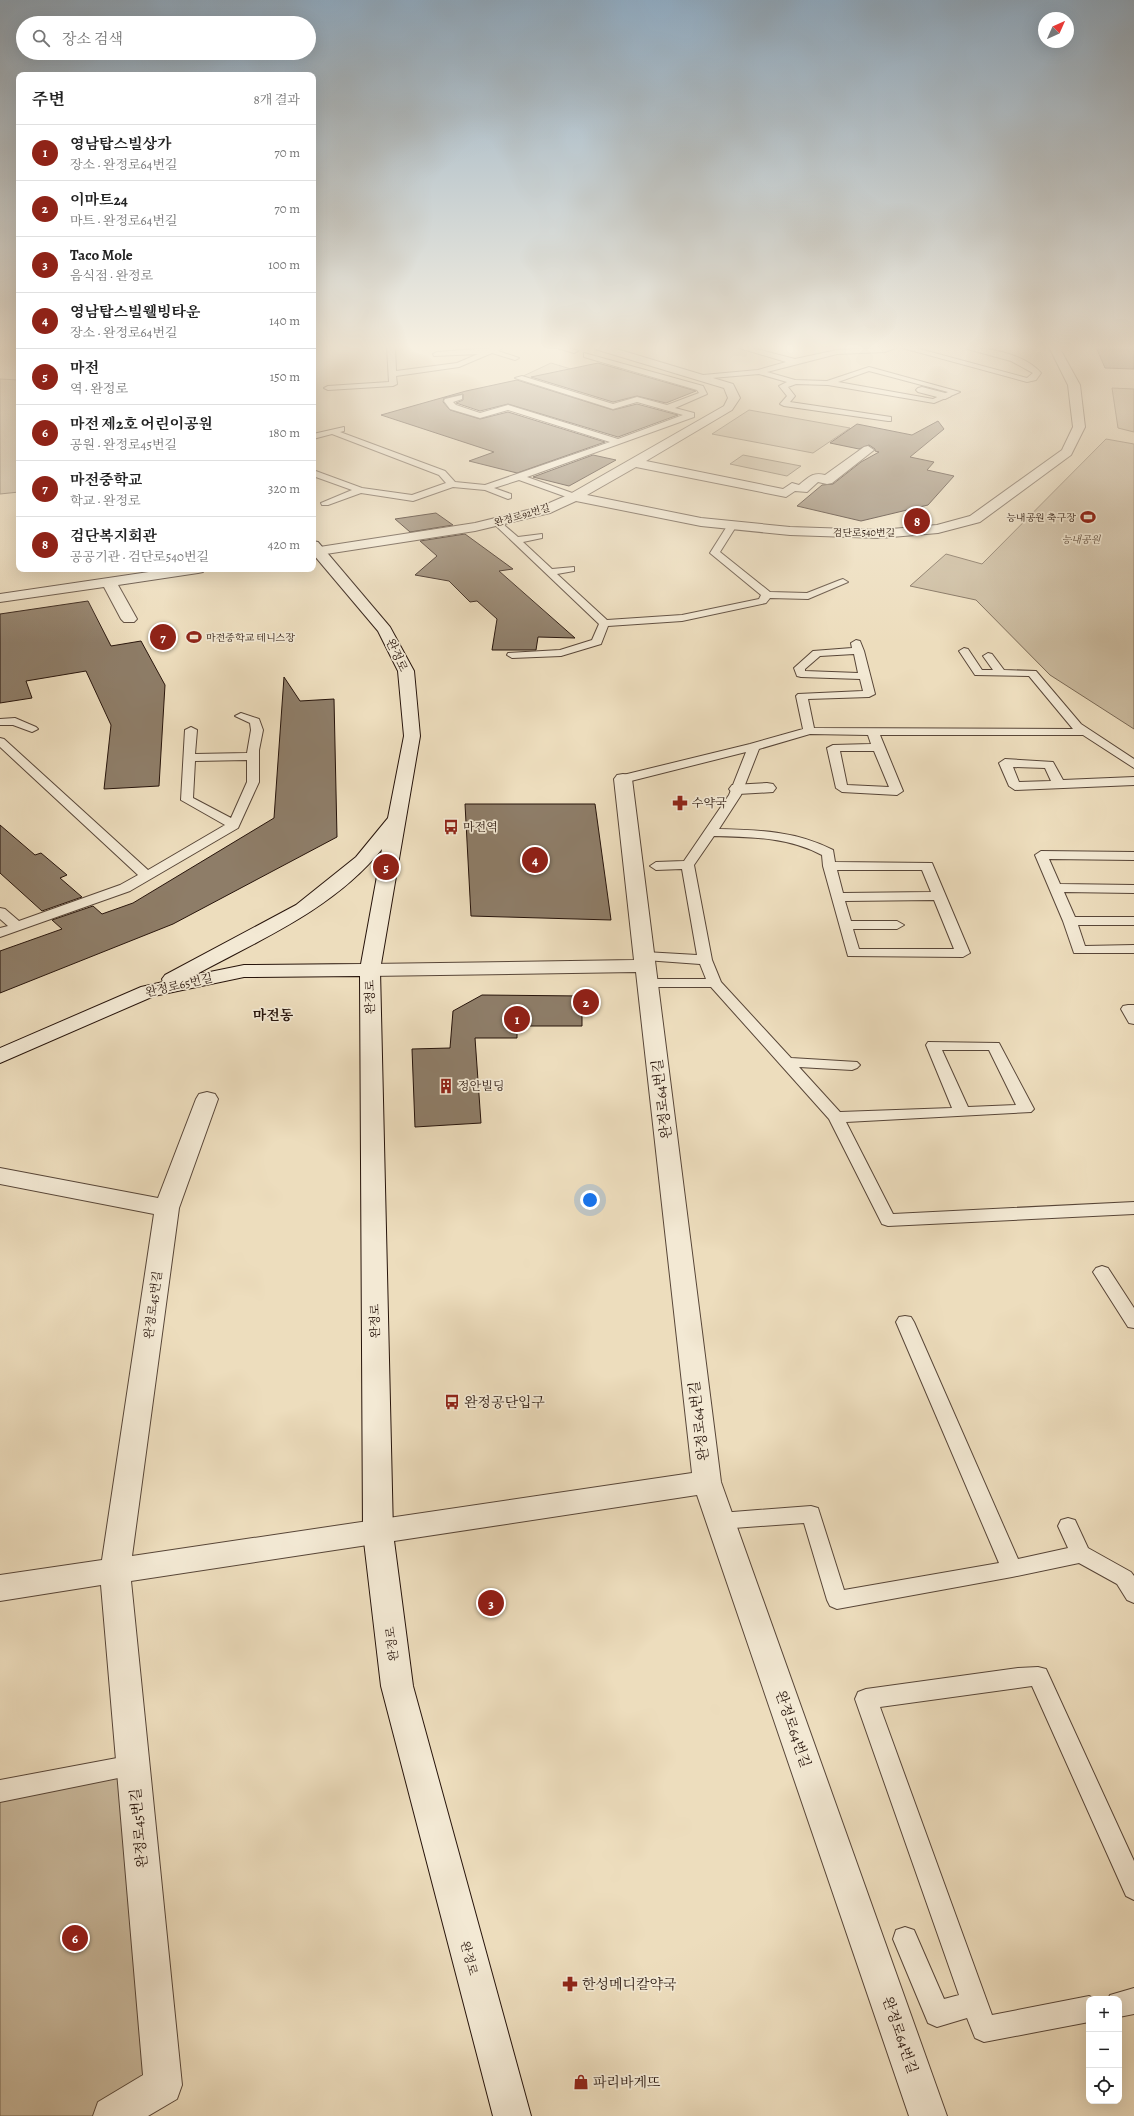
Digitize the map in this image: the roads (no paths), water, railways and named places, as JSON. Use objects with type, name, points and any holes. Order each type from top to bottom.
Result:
[{"type":"street","name":"완정로92번길","points":[[316,549],[347,547],[496,522],[545,510],[575,497],[665,446]]},
{"type":"street","name":"검단로540번길","points":[[575,497],[701,522],[790,531],[880,534],[938,529],[975,519],[1067,452],[1070,446]]},
{"type":"street","points":[[636,463],[786,493],[792,487],[802,489],[816,478],[827,480],[868,450]]},
{"type":"street","name":"완정로","points":[[316,550],[385,630],[406,671],[412,736],[370,970],[378,1533],[397,1686],[512,2116]]},
{"type":"street","points":[[0,598],[177,572]]},
{"type":"street","points":[[109,582],[129,619]]},
{"type":"street","name":"완정로64번길","points":[[623,779],[707,1482],[928,2116]]},
{"type":"street","points":[[738,789],[767,788]]},
{"type":"street","points":[[148,991],[235,947],[303,909],[363,861],[398,818]]},
{"type":"street","points":[[370,970],[646,968]]},
{"type":"street","name":"완정로65번길","points":[[0,1056],[148,991],[244,971],[370,970]]},
{"type":"street","name":"완정로45번길","points":[[112,2116],[163,2085],[115,1571],[167,1208],[207,1099]]},
{"type":"street","points":[[0,1176],[167,1208]]},
{"type":"street","points":[[0,1588],[378,1533],[707,1482]]},
{"type":"lane","points":[[370,446],[442,472],[452,484]]},
{"type":"lane","points":[[486,488],[607,446]]},
{"type":"lane","points":[[316,474],[360,490],[413,498],[430,504]]},
{"type":"lane","points":[[519,477],[575,497]]},
{"type":"lane","points":[[413,498],[452,484],[486,488],[508,496]]},
{"type":"lane","points":[[325,503],[360,490]]},
{"type":"lane","points":[[496,522],[604,623],[682,618],[762,601],[767,595]]},
{"type":"lane","points":[[732,525],[715,553],[767,595],[808,596],[843,582]]},
{"type":"lane","points":[[516,540],[539,536]]},
{"type":"lane","points":[[549,572],[571,569]]},
{"type":"lane","points":[[512,655],[561,653],[597,642],[604,623]]},
{"type":"lane","points":[[808,731],[802,696],[868,694],[858,647],[817,653],[799,668],[801,674],[864,676]]},
{"type":"lane","points":[[964,650],[979,673],[1032,673],[1077,726],[1134,764]]},
{"type":"lane","points":[[988,656],[1001,673]]},
{"type":"lane","points":[[0,933],[125,888],[234,825],[252,782],[252,756],[257,730],[255,721],[241,716]]},
{"type":"lane","points":[[0,722],[15,721],[32,729]]},
{"type":"lane","points":[[191,730],[187,800],[234,825]]},
{"type":"lane","points":[[623,779],[754,747],[808,731],[1086,732]]},
{"type":"lane","points":[[873,732],[897,791],[842,788],[833,748],[878,747]]},
{"type":"lane","points":[[0,741],[147,876]]},
{"type":"lane","points":[[754,747],[738,789],[688,865],[705,960],[715,983],[836,1117],[888,1220],[1134,1208]]},
{"type":"lane","points":[[189,758],[252,756]]},
{"type":"lane","points":[[1058,783],[1134,781]]},
{"type":"lane","points":[[710,832],[789,836],[813,844],[828,852],[829,866],[853,952],[963,953],[927,866],[829,866]]},
{"type":"lane","points":[[1134,856],[1041,855],[1070,921],[1079,950],[1134,949]]},
{"type":"lane","points":[[656,866],[688,865]]},
{"type":"lane","points":[[1056,888],[1134,889]]},
{"type":"lane","points":[[838,897],[939,896]]},
{"type":"lane","points":[[0,912],[18,927]]},
{"type":"lane","points":[[1070,921],[1134,921]]},
{"type":"lane","points":[[846,925],[897,926]]},
{"type":"lane","points":[[646,968],[705,960]]},
{"type":"lane","points":[[646,968],[715,983]]},
{"type":"lane","points":[[1134,1009],[1128,1009],[1134,1020]]},
{"type":"lane","points":[[836,1117],[962,1112],[1026,1109],[994,1046],[933,1045],[962,1112]]},
{"type":"lane","points":[[786,1062],[852,1065]]},
{"type":"lane","points":[[1102,1272],[1134,1322]]},
{"type":"lane","points":[[905,1322],[1012,1569]]},
{"type":"lane","points":[[720,1520],[811,1514],[837,1600],[1012,1569],[1081,1554]]},
{"type":"lane","points":[[1068,1526],[1081,1554],[1124,1578],[1134,1594]]},
{"type":"lane","points":[[1086,2010],[984,2029],[866,1699],[1018,1677],[1038,1676],[1134,1888]]},
{"type":"lane","points":[[0,1791],[133,1765]]},
{"type":"lane","points":[[905,1939],[937,2014],[974,2003]]},
{"type":"lane","points":[[1122,2003],[1134,2001]]},
{"type":"place","name":"능내공원 축구장","points":[[1088,517]]},
{"type":"place","name":"검단복지회관","points":[[917,521]]},
{"type":"place","name":"마전중학교","points":[[163,637]]},
{"type":"place","name":"마전중학교 테니스장","points":[[194,637]]},
{"type":"place","name":"수약국","points":[[680,803]]},
{"type":"place","name":"마전역","points":[[451,827]]},
{"type":"place","name":"영남탑스빌웰빙타운","points":[[535,860]]},
{"type":"place","name":"마전","points":[[386,867]]},
{"type":"place","name":"이마트24","points":[[586,1002]]},
{"type":"place","name":"영남탑스빌상가","points":[[517,1019]]},
{"type":"place","name":"정안빌딩","points":[[446,1086]]},
{"type":"place","name":"완정공단입구","points":[[452,1402]]},
{"type":"place","name":"Taco Mole","points":[[491,1603]]},
{"type":"place","name":"마전 제2호 어린이공원","points":[[75,1938]]},
{"type":"place","name":"한성메디칼약국","points":[[570,1984]]},
{"type":"place","name":"파리바게뜨","points":[[581,2082]]},
{"type":"district","name":"마전동","points":[[273,1015]]},
{"type":"park label","name":"능내공원","points":[[1081,539]]}]
